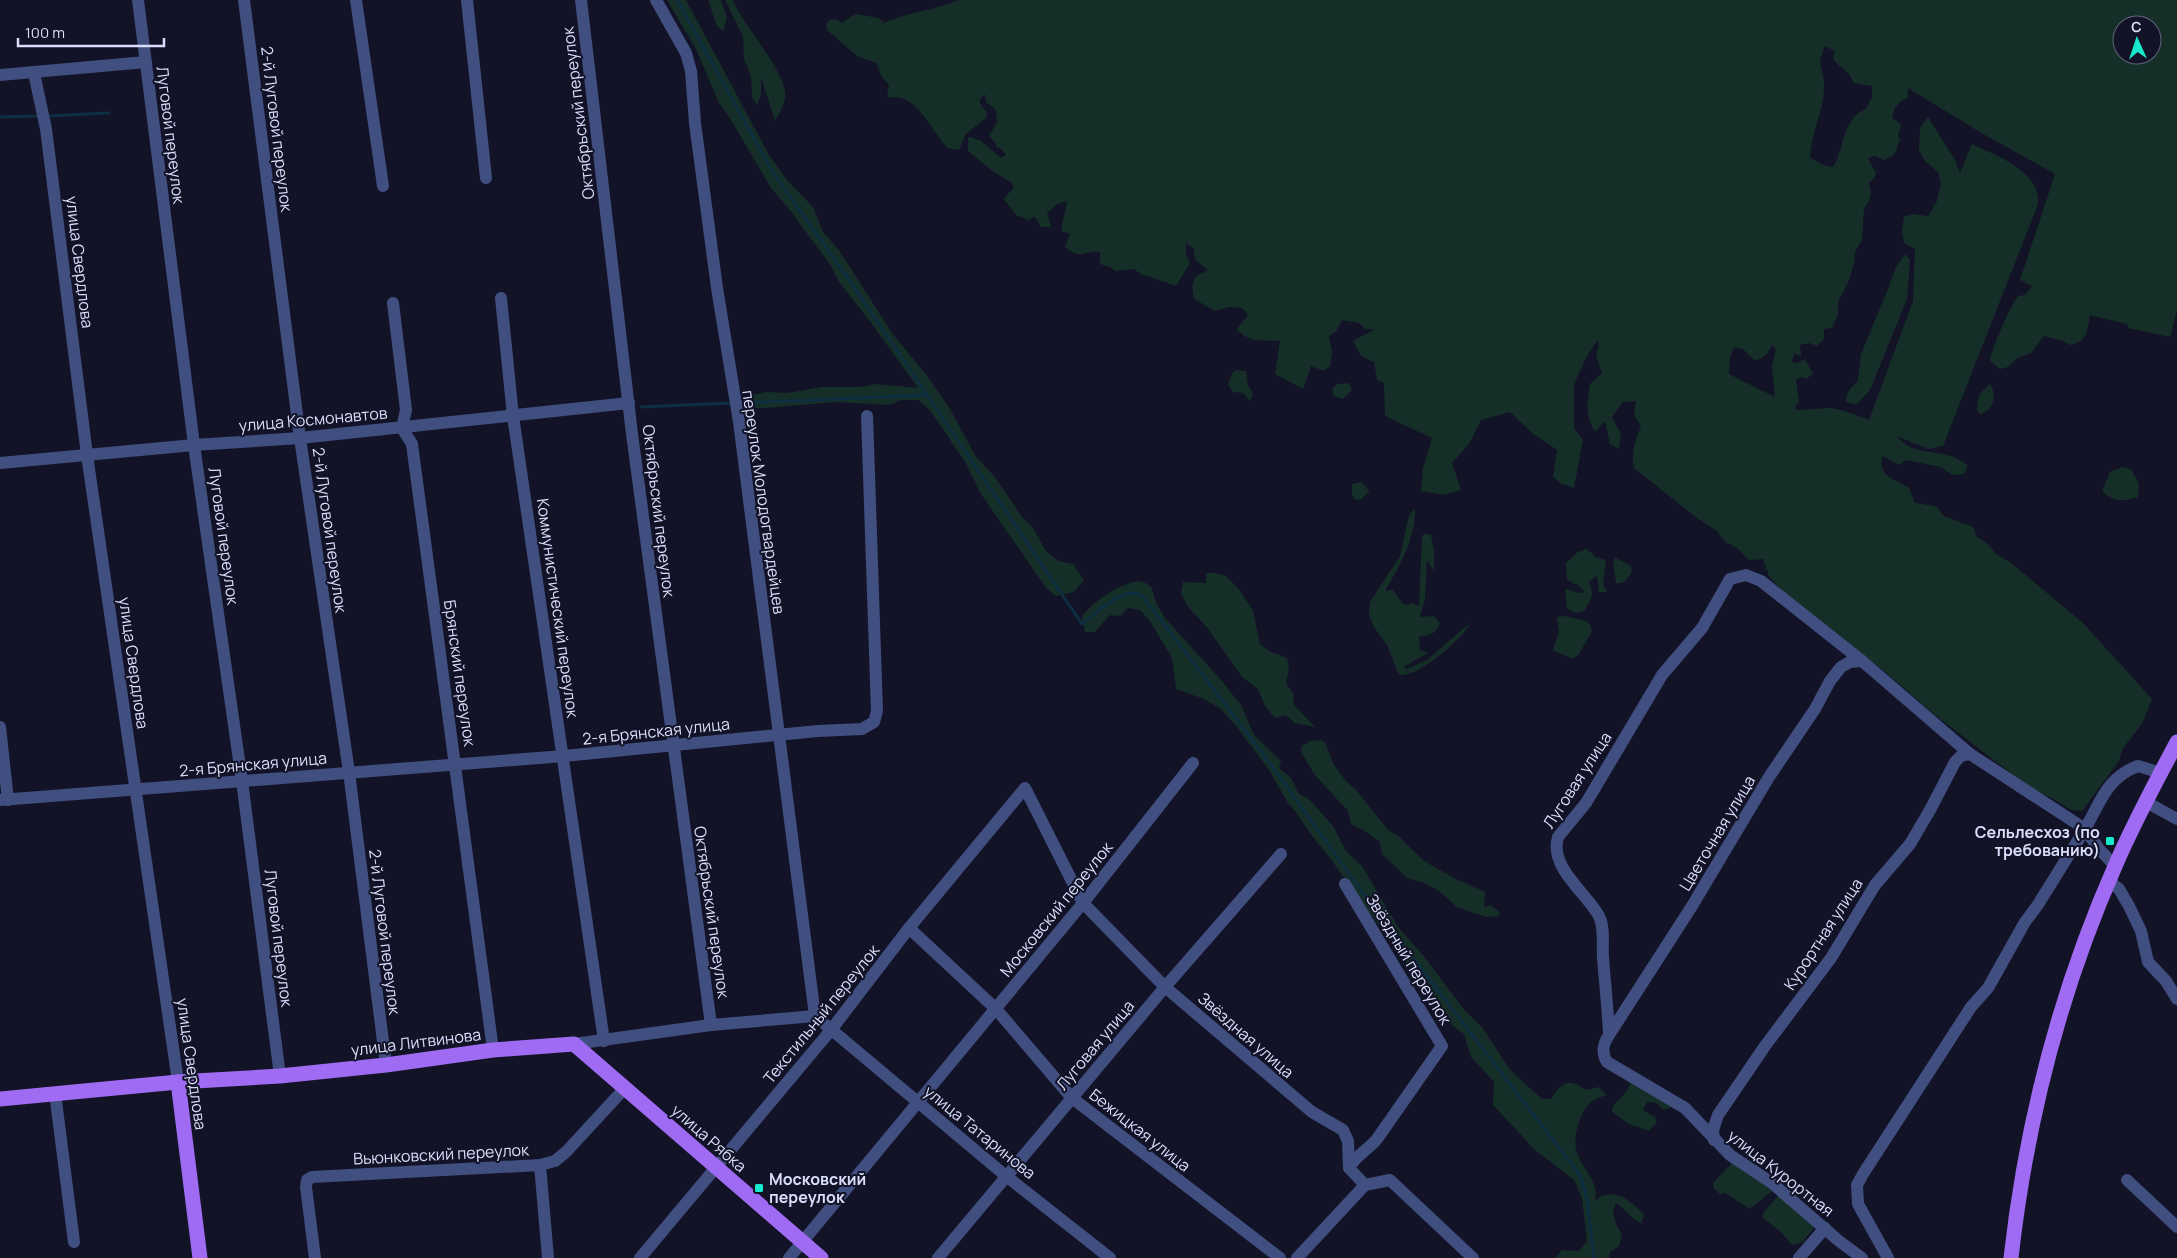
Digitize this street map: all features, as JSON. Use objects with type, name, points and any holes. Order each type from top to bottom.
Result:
[{"type":"main road","points":[[2010,1258],[2023,1171],[2042,1086],[2070,988],[2115,866],[2177,742]]},
{"type":"main road","name":"улица Литвинова","points":[[0,1098],[178,1082],[280,1076],[386,1065],[494,1050],[574,1044]]},
{"type":"main road","name":"улица Рябка","points":[[574,1044],[821,1258]]},
{"type":"main road","name":"улица Свердлова","points":[[178,1082],[200,1258]]},
{"type":"street","name":"Луговой переулок","points":[[138,0],[194,444],[242,781],[280,1076]]},
{"type":"street","name":"2-й Луговой переулок","points":[[244,0],[300,438],[349,772],[386,1065]]},
{"type":"street","points":[[356,0],[383,186]]},
{"type":"street","points":[[467,0],[486,178]]},
{"type":"street","name":"Октябрьский переулок","points":[[581,0],[629,403],[711,1025]]},
{"type":"street","name":"переулок Молодогвардейцев","points":[[656,0],[686,53],[691,71],[695,123],[716,278],[739,422],[815,1016]]},
{"type":"street","points":[[0,75],[146,62]]},
{"type":"street","name":"улица Свердлова","points":[[34,73],[46,129],[87,455],[134,790],[178,1082]]},
{"type":"street","name":"Коммунистический переулок","points":[[501,298],[513,416],[604,1040]]},
{"type":"street","points":[[394,303],[406,410],[402,428]]},
{"type":"street","name":"улица Космонавтов","points":[[0,463],[194,444],[300,438],[629,403]]},
{"type":"street","name":"2-я Брянская улица","points":[[4,800],[456,765],[862,729],[874,722],[877,711],[867,416]]},
{"type":"street","name":"Брянский переулок","points":[[402,428],[412,444],[494,1050]]},
{"type":"street","name":"Луговая улица","points":[[1609,1035],[1602,926],[1599,917],[1566,873],[1561,863],[1557,850],[1558,837],[1586,803],[1662,674],[1702,628],[1730,579],[1746,576],[1761,581],[1862,661]]},
{"type":"street","points":[[1862,661],[1970,754],[2085,829],[2099,849],[2115,866]]},
{"type":"street","name":"Цветочная улица","points":[[1609,1035],[1692,906],[1769,777],[1830,681],[1842,667],[1850,662],[1862,661]]},
{"type":"street","points":[[0,727],[4,800]]},
{"type":"street","name":"Курортная улица","points":[[1714,1140],[1713,1130],[1718,1115],[1765,1046],[1831,958],[1876,885],[1910,844],[1955,762],[1961,756],[1970,754]]},
{"type":"street","name":"Московский переулок","points":[[789,1258],[1083,904],[1193,763]]},
{"type":"street","points":[[1888,1258],[1858,1204],[1857,1185],[1863,1174],[1971,1007],[1988,988],[2025,922],[2085,829],[2113,780],[2138,766],[2161,773]]},
{"type":"street","name":"Звёздная улица","points":[[1025,788],[1083,904],[1165,987],[1312,1112],[1343,1130],[1348,1141],[1349,1168]]},
{"type":"street","name":"Текстильный переулок","points":[[640,1258],[831,1030],[909,928],[1025,788]]},
{"type":"street","points":[[2146,802],[2177,819]]},
{"type":"street","name":"Луговая улица","points":[[938,1258],[1165,987],[1281,854]]},
{"type":"street","points":[[2109,882],[2119,889],[2129,906],[2141,931],[2148,962],[2166,981],[2177,999]]},
{"type":"street","name":"Звёздный переулок","points":[[1344,884],[1442,1046],[1377,1139],[1365,1152],[1352,1161],[1349,1168]]},
{"type":"street","name":"Бежицкая улица","points":[[909,928],[996,1009],[1072,1098],[1280,1258]]},
{"type":"street","points":[[815,1016],[831,1030]]},
{"type":"street","name":"улица Литвинова","points":[[574,1044],[711,1025],[815,1016]]},
{"type":"street","name":"улица Татаринова","points":[[831,1030],[1006,1176],[1110,1258]]},
{"type":"street","name":"улица Курортная","points":[[1609,1035],[1604,1044],[1604,1056],[1607,1062],[1685,1108],[1730,1155],[1772,1183],[1862,1258]]},
{"type":"street","name":"Вьюнковский переулок","points":[[315,1258],[306,1187],[307,1180],[312,1177],[540,1165],[555,1161],[566,1152],[624,1088]]},
{"type":"street","points":[[55,1093],[74,1242]]},
{"type":"street","points":[[540,1165],[548,1258]]},
{"type":"street","points":[[1349,1168],[1365,1185]]},
{"type":"street","points":[[1297,1258],[1365,1185],[1390,1180],[1473,1258]]},
{"type":"street","points":[[2128,1180],[2177,1227]]},
{"type":"street","points":[[1799,1258],[1825,1228]]},
{"type":"green space","points":[[667,0],[686,0],[769,155],[788,181],[813,207],[823,232],[839,250],[892,333],[928,377],[950,409],[976,457],[995,477],[1022,517],[1033,528],[1046,551],[1058,561],[1073,564],[1084,580],[1074,592],[1056,596],[1047,589],[981,494],[965,462],[930,410],[918,400],[901,400],[889,405],[837,402],[743,408],[742,397],[766,392],[787,393],[822,387],[860,387],[876,384],[918,388],[839,282],[831,266],[790,210],[771,188],[719,103],[696,49]]},
{"type":"green space","points":[[708,0],[721,0],[727,18],[723,31],[717,26]]},
{"type":"green space","points":[[725,0],[733,0],[738,11],[780,76],[785,99],[775,121],[761,77],[761,94],[757,105],[752,97],[751,76],[744,59],[743,37]]},
{"type":"green space","points":[[958,0],[2177,0],[2177,311],[2170,337],[2128,328],[2127,324],[2090,315],[2086,334],[2076,343],[2070,345],[2044,336],[2031,353],[2016,359],[2008,367],[2000,369],[1990,361],[1997,338],[2015,301],[2018,296],[2025,295],[2032,286],[2020,280],[2055,174],[1978,131],[1908,88],[1908,97],[1897,105],[1892,118],[1901,124],[1898,136],[1900,140],[1894,155],[1884,160],[1875,156],[1868,158],[1876,173],[1869,183],[1871,193],[1864,209],[1862,240],[1855,252],[1854,264],[1848,283],[1838,302],[1838,314],[1832,328],[1824,329],[1824,339],[1817,346],[1809,343],[1800,345],[1801,356],[1794,353],[1792,362],[1797,363],[1805,359],[1813,374],[1806,379],[1801,377],[1796,380],[1799,401],[1795,408],[1798,410],[1831,408],[1869,420],[1913,301],[1915,249],[1904,243],[1902,231],[1904,217],[1912,214],[1928,216],[1937,201],[1941,183],[1938,172],[1925,161],[1919,150],[1920,128],[1928,117],[1955,160],[1960,173],[1972,144],[2012,164],[2030,179],[2038,198],[2037,208],[1943,446],[1928,449],[1897,436],[1902,442],[1915,449],[1943,454],[1960,460],[1968,465],[1964,474],[1952,475],[1941,467],[1906,460],[1899,465],[1882,456],[1881,463],[1885,473],[1909,488],[1915,503],[1936,506],[1944,516],[1973,527],[1977,537],[1987,543],[1996,554],[2010,562],[2083,623],[2152,699],[2142,724],[2123,748],[2119,761],[2082,811],[2071,810],[2052,798],[2035,792],[1930,711],[1883,670],[1829,630],[1777,586],[1769,576],[1763,559],[1748,559],[1736,547],[1726,543],[1717,531],[1697,518],[1634,468],[1634,447],[1641,426],[1634,415],[1636,401],[1623,402],[1612,417],[1621,434],[1619,449],[1610,444],[1605,421],[1595,432],[1588,415],[1588,403],[1590,384],[1602,373],[1596,355],[1599,346],[1598,340],[1588,354],[1574,384],[1574,428],[1583,440],[1574,488],[1562,484],[1553,477],[1557,450],[1531,432],[1510,412],[1481,420],[1469,444],[1452,463],[1461,490],[1444,495],[1421,491],[1423,468],[1432,438],[1385,416],[1384,383],[1377,380],[1374,362],[1361,356],[1353,341],[1375,329],[1365,329],[1359,323],[1342,320],[1336,331],[1329,336],[1332,352],[1330,366],[1323,371],[1311,366],[1303,389],[1275,374],[1280,341],[1251,339],[1241,333],[1237,329],[1248,315],[1242,308],[1229,307],[1215,311],[1194,299],[1192,285],[1196,276],[1208,270],[1195,260],[1194,249],[1186,243],[1186,255],[1190,263],[1176,286],[1141,274],[1134,269],[1115,271],[1110,267],[1100,264],[1100,252],[1079,254],[1071,251],[1065,247],[1070,234],[1061,231],[1067,201],[1057,204],[1047,213],[1051,227],[1041,227],[1036,218],[1033,217],[1028,220],[1016,215],[1004,199],[1013,188],[1013,184],[991,170],[968,151],[968,138],[971,137],[980,140],[1001,158],[1006,155],[1000,148],[996,147],[996,144],[989,136],[997,122],[996,110],[986,102],[985,94],[980,99],[980,103],[987,113],[986,118],[966,134],[959,150],[947,148],[923,115],[912,104],[902,98],[887,97],[889,85],[882,77],[876,63],[857,56],[827,30],[826,25],[829,20],[835,19],[842,23],[855,14],[879,18],[884,23],[902,16],[940,7]],"holes":[[[1825,46],[1835,51],[1833,60],[1849,74],[1854,83],[1872,86],[1872,97],[1866,109],[1858,113],[1848,126],[1833,167],[1823,165],[1810,158],[1824,93],[1820,62]],[[1772,345],[1776,349],[1772,367],[1775,397],[1729,374],[1730,357],[1734,347],[1743,349],[1754,360],[1763,357]]]},
{"type":"green space","points":[[1905,254],[1910,260],[1907,299],[1870,390],[1856,405],[1845,401],[1850,389],[1858,381],[1861,354],[1896,267]]},
{"type":"green space","points":[[1237,370],[1246,371],[1248,385],[1253,394],[1250,401],[1243,393],[1233,392],[1228,384],[1233,372]]},
{"type":"green space","points":[[1349,383],[1352,390],[1343,399],[1333,396],[1333,388],[1337,384]]},
{"type":"green space","points":[[1990,384],[1994,397],[1993,402],[1985,412],[1980,414],[1977,411],[1978,399],[1983,390]]},
{"type":"green space","points":[[2122,467],[2131,469],[2139,484],[2138,497],[2119,500],[2106,495],[2102,491],[2110,472]]},
{"type":"green space","points":[[1361,482],[1370,491],[1361,499],[1355,500],[1352,494],[1352,484]]},
{"type":"green space","points":[[1415,508],[1415,519],[1410,540],[1402,561],[1386,591],[1393,590],[1402,603],[1407,605],[1413,603],[1419,606],[1422,538],[1424,533],[1431,535],[1434,552],[1434,571],[1427,560],[1425,598],[1420,617],[1434,616],[1440,623],[1435,632],[1419,637],[1420,650],[1428,653],[1403,667],[1407,669],[1427,660],[1470,623],[1459,638],[1439,656],[1416,671],[1407,675],[1399,675],[1387,645],[1374,627],[1369,615],[1370,602],[1400,556],[1409,515]]},
{"type":"green space","points":[[1586,549],[1594,557],[1606,560],[1603,585],[1607,592],[1599,592],[1597,575],[1589,582],[1592,593],[1589,604],[1584,611],[1576,613],[1567,609],[1565,589],[1579,593],[1585,592],[1579,586],[1567,580],[1566,563],[1578,552]]},
{"type":"green space","points":[[1616,558],[1631,566],[1632,571],[1626,580],[1621,583],[1616,583],[1613,560]]},
{"type":"green space","points":[[1206,573],[1225,575],[1239,589],[1253,611],[1260,644],[1269,651],[1287,658],[1289,668],[1286,683],[1293,693],[1294,705],[1315,727],[1295,723],[1286,715],[1275,718],[1265,706],[1258,689],[1242,677],[1206,626],[1188,607],[1181,594],[1183,582],[1206,583]]},
{"type":"green space","points":[[1136,581],[1151,586],[1157,605],[1165,618],[1241,705],[1254,735],[1281,761],[1279,768],[1291,778],[1299,794],[1310,800],[1333,826],[1346,851],[1362,866],[1398,927],[1423,955],[1465,1011],[1482,1027],[1510,1070],[1542,1099],[1551,1099],[1558,1089],[1566,1083],[1575,1084],[1586,1090],[1599,1087],[1607,1095],[1597,1098],[1585,1109],[1577,1128],[1576,1149],[1591,1177],[1596,1194],[1595,1201],[1601,1196],[1615,1195],[1628,1200],[1644,1215],[1641,1223],[1616,1203],[1613,1210],[1616,1224],[1622,1235],[1619,1246],[1610,1252],[1609,1258],[1555,1258],[1562,1250],[1579,1251],[1587,1241],[1582,1198],[1574,1180],[1535,1150],[1493,1105],[1494,1082],[1471,1057],[1464,1034],[1448,1022],[1435,1002],[1420,986],[1393,941],[1369,913],[1309,832],[1288,803],[1269,770],[1237,727],[1221,709],[1204,699],[1176,689],[1172,658],[1150,621],[1140,610],[1128,608],[1120,616],[1110,615],[1095,632],[1085,632],[1082,616],[1089,609],[1106,594]]},
{"type":"green space","points":[[1565,616],[1583,620],[1590,624],[1592,631],[1579,654],[1572,659],[1553,650],[1559,632],[1557,617]]},
{"type":"green space","points":[[1320,740],[1325,742],[1334,765],[1346,781],[1357,791],[1388,830],[1397,835],[1424,861],[1454,878],[1485,892],[1484,907],[1491,905],[1500,912],[1499,916],[1486,917],[1457,907],[1439,891],[1422,882],[1407,878],[1382,854],[1380,842],[1351,824],[1348,811],[1315,775],[1301,752],[1302,746],[1310,741]]},
{"type":"green space","points":[[1632,1080],[1672,1107],[1664,1110],[1656,1103],[1647,1102],[1643,1110],[1655,1117],[1657,1122],[1649,1131],[1629,1124],[1612,1112],[1613,1106],[1626,1092]]},
{"type":"green space","points":[[1733,1162],[1771,1179],[1772,1191],[1750,1209],[1725,1193],[1720,1194],[1713,1188],[1714,1182]]},
{"type":"green space","points":[[1780,1193],[1816,1225],[1803,1242],[1792,1245],[1780,1231],[1763,1218],[1763,1213]]},
{"type":"waterway","points":[[677,0],[772,171],[852,284],[1082,624],[1112,600],[1121,596],[1129,593],[1137,594],[1144,598],[1272,766],[1363,893],[1580,1175],[1587,1198],[1594,1258]]},
{"type":"waterway","points":[[46,116],[109,113]]},
{"type":"waterway","points":[[0,117],[39,116]]},
{"type":"waterway","points":[[742,403],[926,395]]},
{"type":"waterway","points":[[641,407],[731,403]]},
{"type":"place","name":"Сельлесхоз (по требованию)","points":[[2110,841]]},
{"type":"place","name":"Московский переулок","points":[[759,1188]]}]
